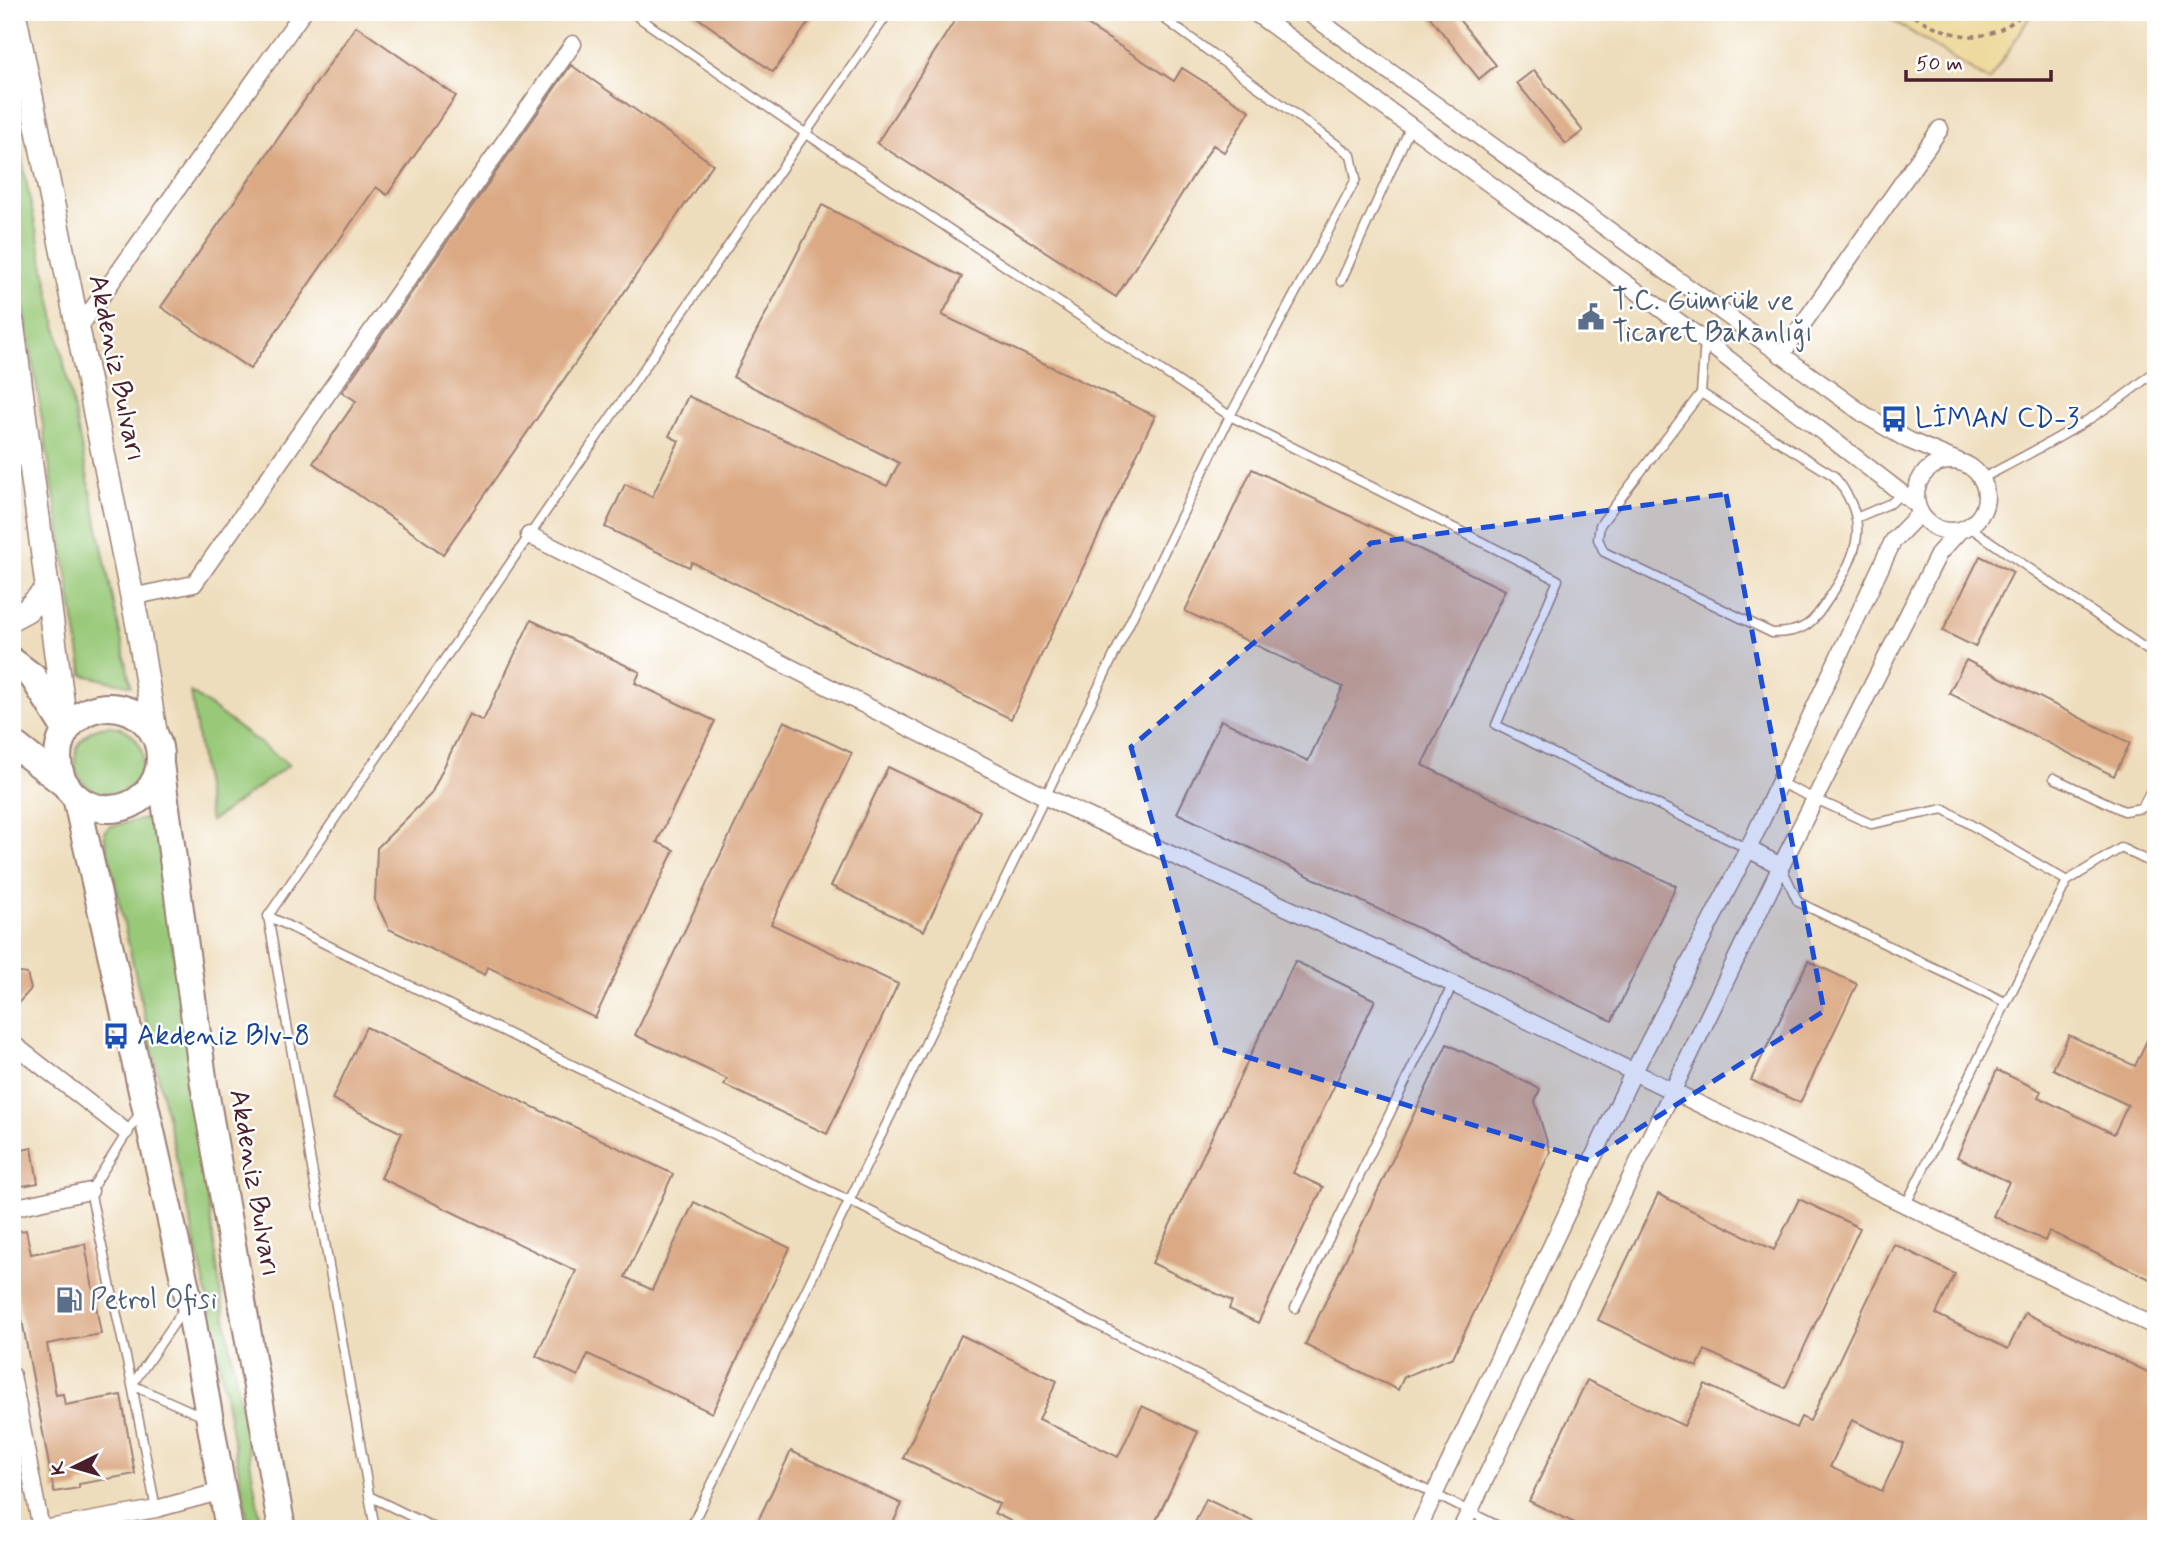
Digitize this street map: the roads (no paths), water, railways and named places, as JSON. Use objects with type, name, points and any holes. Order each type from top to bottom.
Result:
[{"type":"main road","name":"Akdeniz Bulvarı","points":[[14,12],[131,597],[156,737]]},
{"type":"main road","points":[[12,322],[66,730],[58,759],[71,792],[147,1103],[190,1301],[229,1529]]},
{"type":"main road","points":[[12,618],[27,610],[48,588]]},
{"type":"main road","points":[[12,661],[33,677],[66,730]]},
{"type":"main road","points":[[12,743],[71,792],[98,808],[110,810],[130,805],[152,787],[160,764],[156,737],[141,718],[131,712],[108,707],[85,713],[66,730]]},
{"type":"main road","name":"Akdeniz Bulvarı","points":[[160,764],[204,1085],[282,1529]]},
{"type":"street","points":[[76,332],[303,12]]},
{"type":"street","points":[[1254,12],[1705,341],[1902,494],[1937,528],[1964,528]]},
{"type":"street","points":[[1307,12],[1864,415],[1908,440],[1960,462],[1981,479],[1985,489],[1983,510],[1939,554],[1781,866],[1461,1529]]},
{"type":"street","points":[[131,597],[194,584],[573,44]]},
{"type":"street","points":[[1781,355],[1940,129]]},
{"type":"street","points":[[1418,1529],[1633,1073],[1748,849],[1893,541],[1918,509],[1916,494],[1923,475],[1940,463],[1960,462]]},
{"type":"street","points":[[529,535],[1046,797],[1453,984],[2156,1327]]},
{"type":"street","points":[[1748,849],[1781,866]]},
{"type":"street","points":[[12,1042],[125,1131]]},
{"type":"street","points":[[12,1208],[90,1191]]},
{"type":"street","points":[[12,1374],[42,1529],[156,1509],[222,1491]]},
{"type":"lane","points":[[631,12],[805,133],[1230,416],[1558,580],[1496,724],[1748,849]]},
{"type":"lane","points":[[375,1529],[268,916],[889,12]]},
{"type":"lane","points":[[690,1529],[1230,416],[1356,179],[1351,155],[1156,12]]},
{"type":"lane","points":[[1341,281],[1410,126]]},
{"type":"lane","points":[[1701,393],[1834,477],[1850,496],[1858,539],[1849,567],[1812,623],[1793,633],[1772,633],[1604,552],[1598,539],[1600,525],[1701,393],[1705,341]]},
{"type":"lane","points":[[1981,479],[2047,445],[2124,398],[2156,370]]},
{"type":"lane","points":[[1856,518],[1891,503],[1902,494]]},
{"type":"lane","points":[[1964,528],[2156,656]]},
{"type":"lane","points":[[2054,778],[2124,811],[2142,808],[2156,780]]},
{"type":"lane","points":[[1780,783],[1871,824],[1944,809],[2067,881]]},
{"type":"lane","points":[[1905,1206],[2067,881],[2121,848],[2156,865]]},
{"type":"lane","points":[[1781,866],[1798,902],[2005,1002]]},
{"type":"lane","points":[[268,916],[848,1200],[1504,1529]]},
{"type":"lane","points":[[1295,1308],[1453,984]]},
{"type":"lane","points":[[147,1103],[125,1131],[90,1191],[156,1509]]},
{"type":"lane","points":[[132,1385],[190,1301]]},
{"type":"lane","points":[[132,1385],[209,1419]]},
{"type":"lane","points":[[369,1496],[437,1529]]},
{"type":"place","name":"T.C. Gümrük ve Ticaret Bakanlığı","points":[[1591,317]]},
{"type":"place","name":"LİMAN CD-3","points":[[1894,419]]},
{"type":"place","name":"Akdeniz Blv-8","points":[[116,1036]]},
{"type":"place","name":"Petrol Ofisi","points":[[69,1300]]}]
